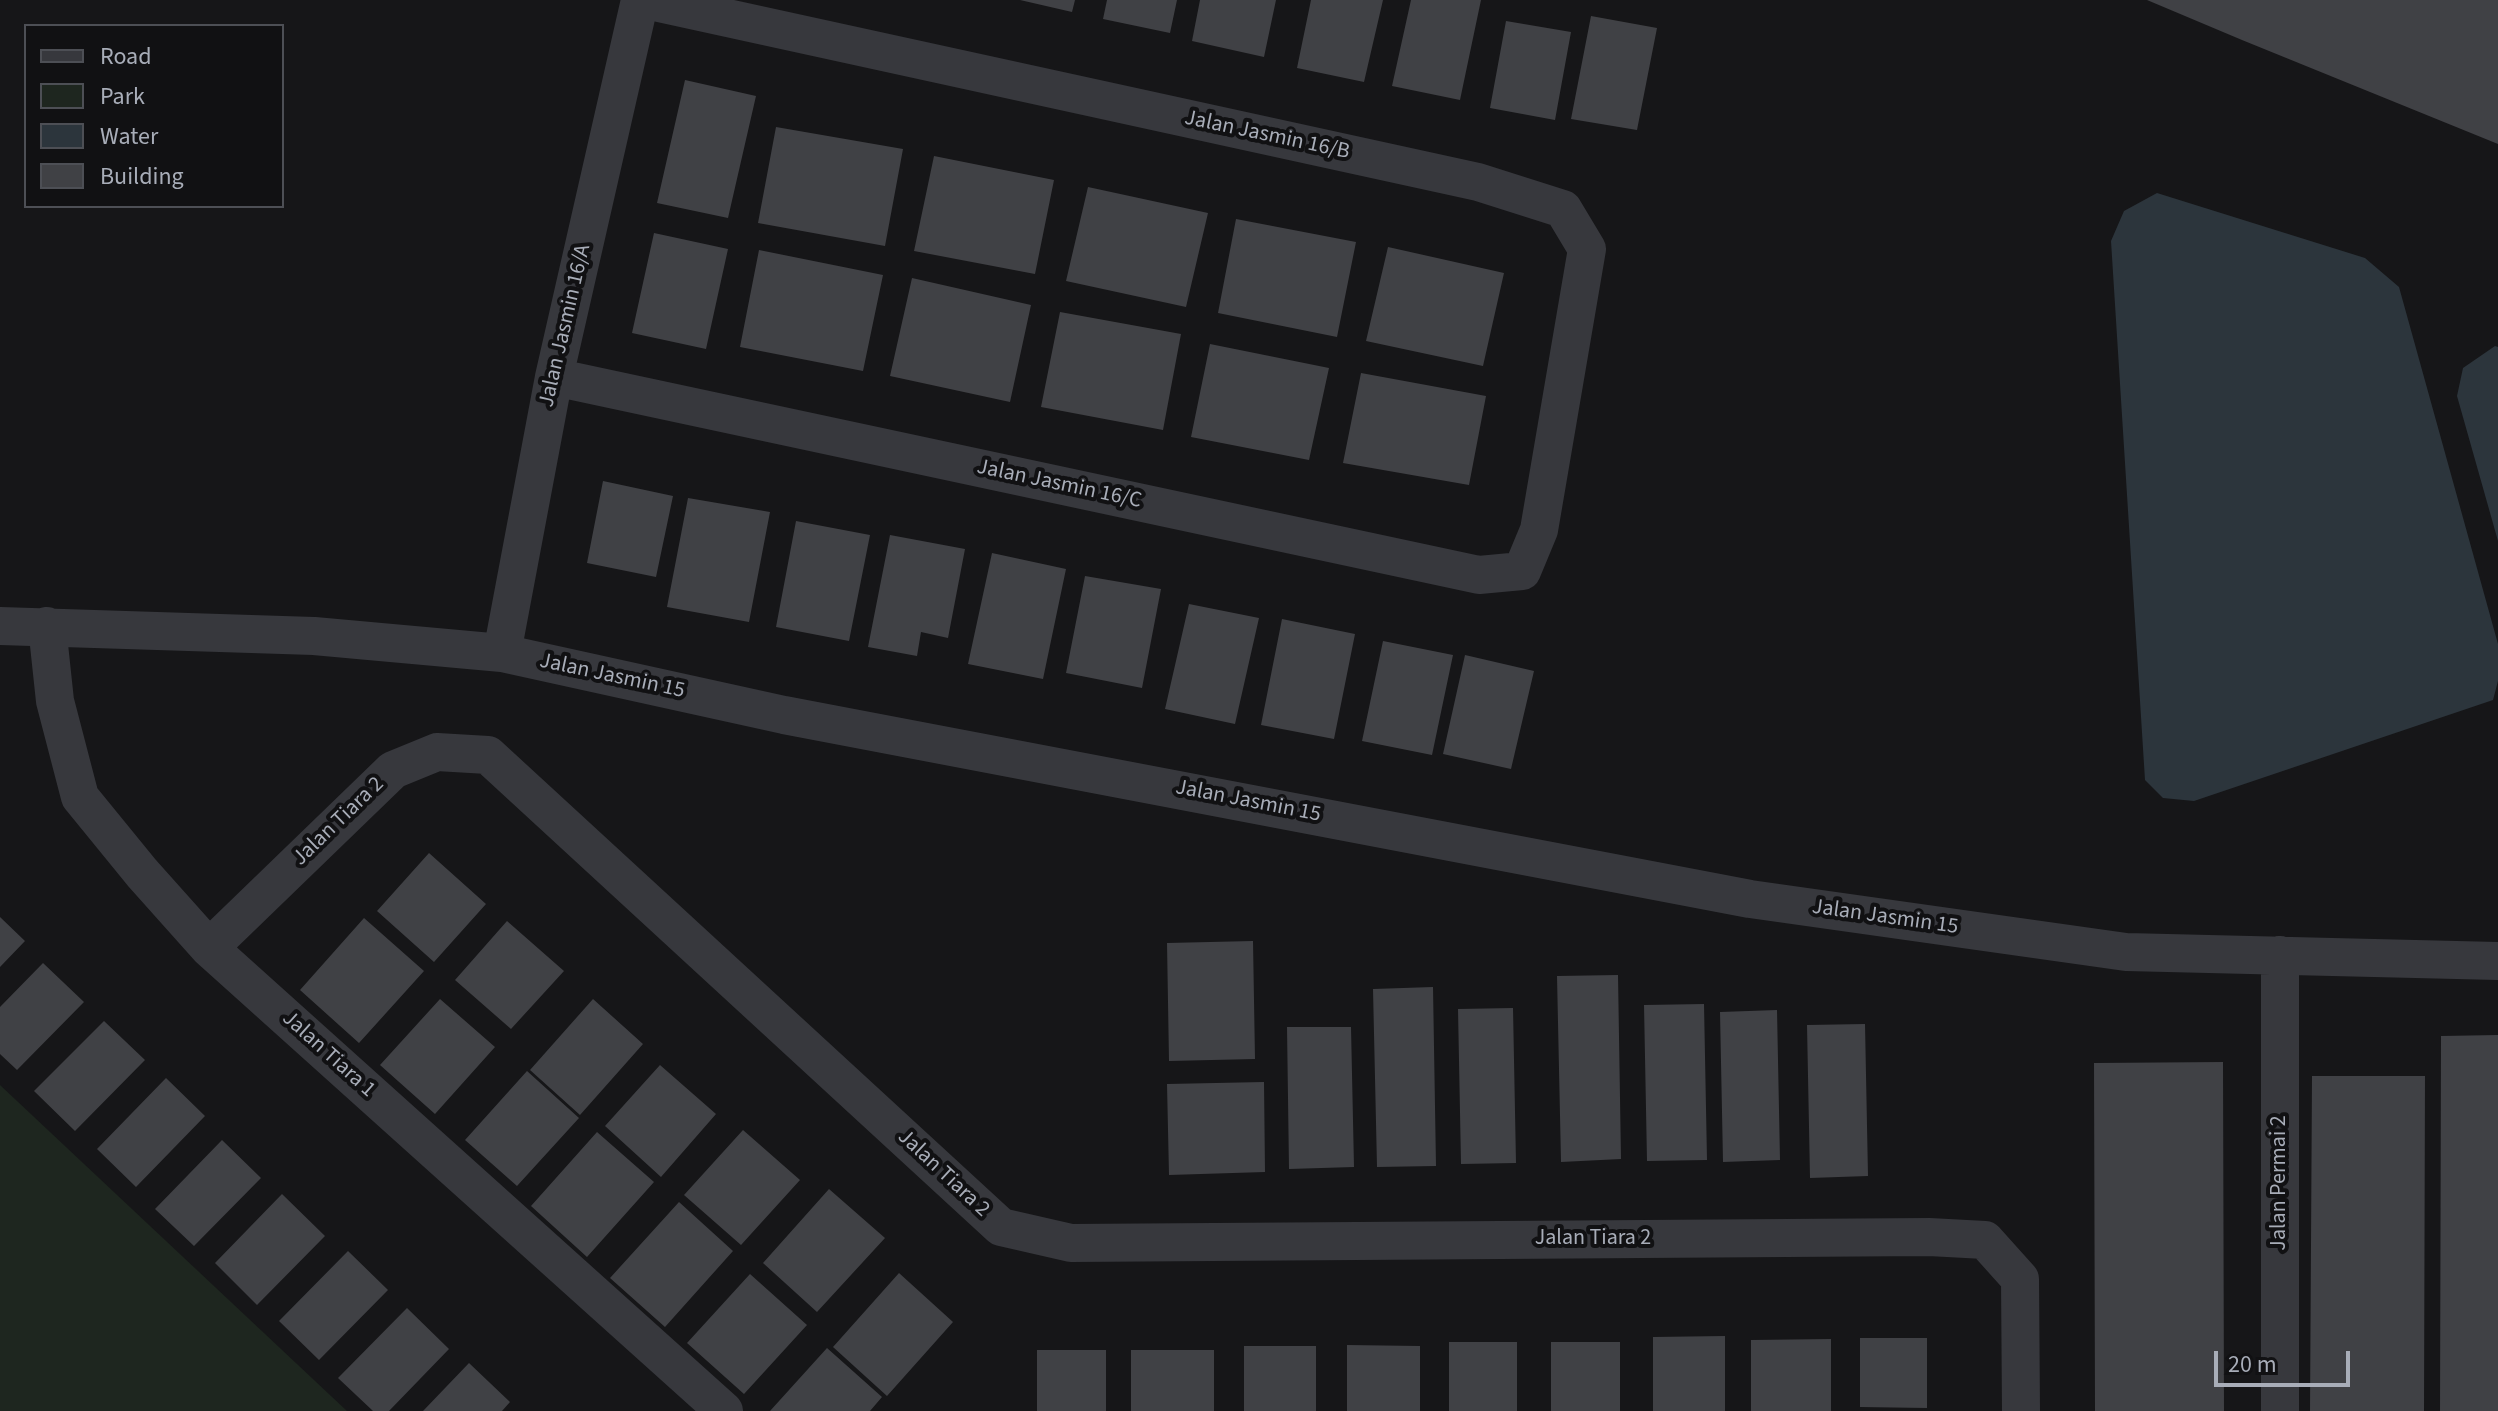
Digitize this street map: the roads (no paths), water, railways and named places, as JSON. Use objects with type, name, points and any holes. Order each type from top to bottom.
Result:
[{"type":"street","name":"Jalan Jasmin 16/A","points":[[502,653],[554,377],[643,0]]},
{"type":"street","name":"Jalan Jasmin 16/B","points":[[643,0],[1478,182],[1563,209],[1587,249],[1539,530]]},
{"type":"street","name":"Jalan Jasmin 16/C","points":[[554,377],[1479,575],[1522,571],[1539,530]]},
{"type":"street","name":"Jalan Jasmin 15","points":[[0,626],[314,636],[502,653],[784,715],[1750,899],[2126,952],[2498,961]]},
{"type":"street","name":"Jalan Tiara 1","points":[[47,626],[55,701],[80,797],[142,873],[209,948],[724,1411]]},
{"type":"street","name":"Jalan Tiara 2","points":[[209,948],[393,770],[437,752],[488,755],[1001,1227],[1071,1243],[1985,1240],[2020,1279],[2021,1411]]},
{"type":"street","name":"Jalan Permai 2","points":[[2280,955],[2280,1411]]},
{"type":"water","points":[[2157,193],[2365,258],[2399,287],[2498,644],[2498,681],[2493,700],[2194,801],[2163,798],[2145,780],[2111,241],[2124,211]]},
{"type":"water","points":[[2495,346],[2498,347],[2498,541],[2457,396],[2463,368]]}]
